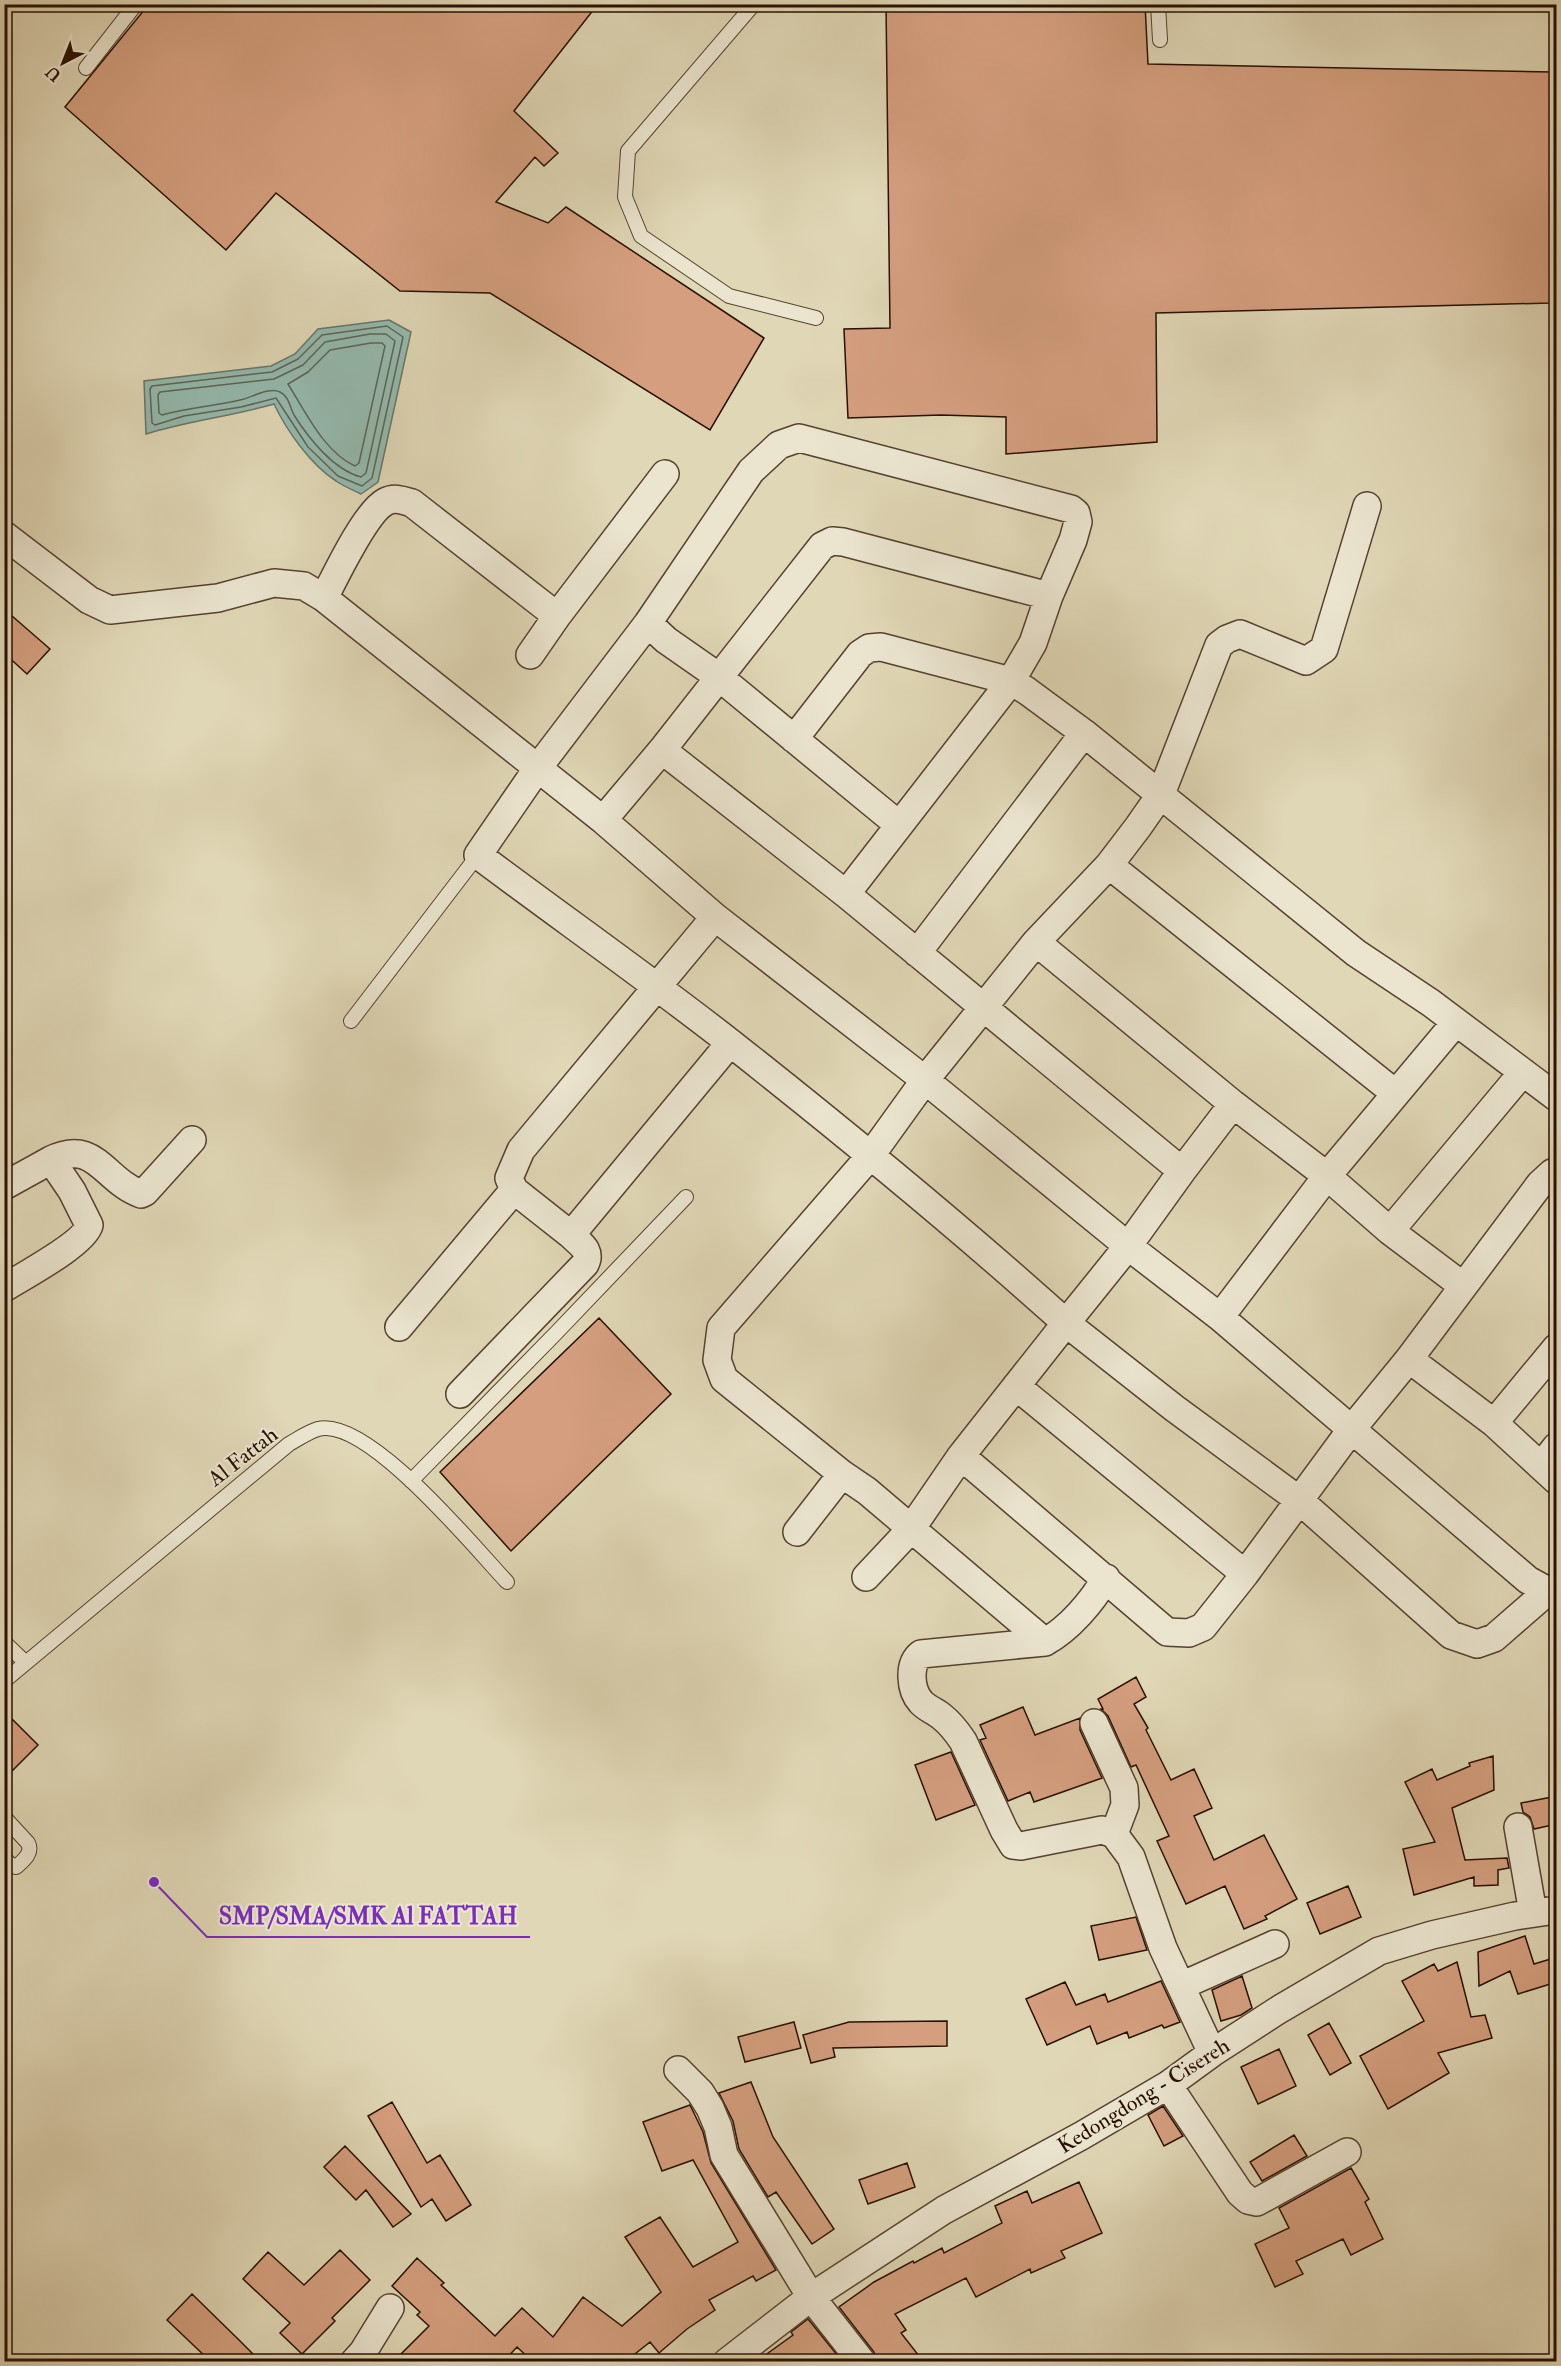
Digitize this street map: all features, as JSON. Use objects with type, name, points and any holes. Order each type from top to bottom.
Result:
[{"type":"street","points":[[4,535],[82,595],[110,610],[218,598],[274,583],[304,586],[324,598],[537,769],[603,820],[716,917],[926,1080],[1128,1246],[1220,1317],[1528,1580],[1552,1589],[1494,1638],[1477,1644],[1451,1635],[1299,1500],[1174,1408],[1066,1323],[871,1155],[730,1043],[478,855],[537,769],[648,623],[751,471],[780,445],[800,438],[1071,509],[1076,513],[1078,522],[1033,643],[1011,681],[846,894]]},
{"type":"street","points":[[530,655],[557,615],[664,474]]},
{"type":"street","points":[[324,598],[350,549],[374,512],[384,502],[398,499],[412,503],[557,615]]},
{"type":"street","points":[[1045,1642],[867,1491],[842,1474],[724,1380],[717,1359],[721,1328],[871,1155],[926,1080],[1036,942],[1109,865],[1161,794],[1219,645],[1240,634],[1306,661],[1324,649],[1367,506]]},
{"type":"street","points":[[603,820],[662,750],[822,546],[832,541],[843,542],[1049,596]]},
{"type":"street","points":[[648,623],[666,640],[719,677],[899,825]]},
{"type":"street","points":[[794,739],[860,654],[869,648],[881,647],[1011,681],[1084,733],[1356,953],[1456,1022],[1557,1097]]},
{"type":"street","points":[[917,953],[1084,733]]},
{"type":"street","points":[[662,750],[846,894],[1182,1171]]},
{"type":"street","points":[[1109,865],[1395,1093]]},
{"type":"street","points":[[460,1394],[588,1260],[586,1249],[514,1190],[508,1178],[520,1150],[716,917]]},
{"type":"street","points":[[1036,942],[1233,1104],[1328,1176],[1390,1231],[1463,1286]]},
{"type":"street","points":[[1220,1317],[1328,1176],[1456,1022]]},
{"type":"street","points":[[571,1235],[730,1043]]},
{"type":"street","points":[[1390,1231],[1523,1072]]},
{"type":"street","points":[[866,1577],[910,1529],[961,1456],[1128,1246],[1233,1104]]},
{"type":"street","points":[[4,1186],[51,1160],[76,1152],[87,1155],[129,1190],[141,1194],[192,1140]]},
{"type":"street","points":[[4,1288],[63,1252],[88,1229],[88,1221],[51,1160]]},
{"type":"street","points":[[961,1456],[1167,1632],[1189,1633],[1203,1627],[1540,1184],[1555,1172]]},
{"type":"street","points":[[399,1327],[514,1190]]},
{"type":"street","points":[[1494,1423],[1557,1348]]},
{"type":"street","points":[[1408,1359],[1551,1464]]},
{"type":"street","points":[[1016,1386],[1245,1574]]},
{"type":"street","points":[[797,1532],[842,1474]]},
{"type":"street","points":[[1106,1578],[1096,1595],[1056,1636],[1045,1642],[921,1654],[914,1661],[912,1668],[916,1693],[921,1703],[942,1716],[955,1728],[1013,1845],[1021,1846],[1102,1830],[1114,1834],[1131,1857],[1163,1948],[1212,2053]]},
{"type":"street","points":[[1094,1723],[1124,1788],[1125,1805],[1114,1834]]},
{"type":"street","points":[[1518,1827],[1545,1912]]},
{"type":"street","name":"Kedongdong - Cisereh","points":[[727,2361],[811,2297],[944,2210],[1081,2136],[1168,2085],[1280,2009],[1379,1951],[1432,1935],[1545,1912]]},
{"type":"street","points":[[1181,1986],[1275,1944]]},
{"type":"street","points":[[678,2070],[700,2092],[710,2108],[718,2127],[724,2155],[811,2297],[862,2361]]},
{"type":"street","points":[[1168,2085],[1240,2193],[1248,2200],[1257,2202],[1347,2152]]},
{"type":"street","points":[[354,2361],[363,2352],[390,2308]]},
{"type":"lane","points":[[86,68],[136,4]]},
{"type":"lane","points":[[754,4],[628,151],[625,197],[641,236],[729,296],[816,318]]},
{"type":"lane","points":[[1158,4],[1160,40]]},
{"type":"lane","points":[[351,1021],[478,855]]},
{"type":"lane","points":[[411,1481],[686,1197]]},
{"type":"lane","name":"Al Fattah","points":[[4,1681],[289,1444],[319,1429],[346,1432],[381,1453],[411,1481],[507,1582]]},
{"type":"lane","points":[[4,1642],[26,1663]]},
{"type":"lane","points":[[4,1817],[30,1848],[28,1855],[16,1867],[4,1858]]},
{"type":"water","points":[[389,320],[411,332],[378,482],[361,494],[339,483],[317,466],[292,436],[274,404],[146,434],[144,381],[271,366],[295,354],[318,329]]},
{"type":"building","points":[[149,4],[598,4],[514,111],[558,153],[544,166],[535,157],[496,202],[548,223],[566,207],[764,338],[710,430],[490,293],[400,291],[276,193],[226,250],[65,107]]},
{"type":"building","points":[[886,4],[1145,4],[1148,64],[1552,72],[1550,303],[1156,313],[1157,442],[1006,454],[1006,417],[941,415],[848,418],[844,329],[890,328]]},
{"type":"building","points":[[4,609],[50,649],[27,674],[4,653]]},
{"type":"building","points":[[599,1318],[671,1394],[511,1551],[440,1472]]},
{"type":"building","points":[[1136,1677],[1146,1697],[1134,1704],[1148,1728],[1146,1730],[1171,1780],[1194,1769],[1212,1808],[1194,1816],[1214,1860],[1264,1835],[1297,1899],[1265,1916],[1267,1919],[1244,1929],[1225,1886],[1186,1904],[1157,1841],[1169,1836],[1136,1765],[1131,1767],[1098,1699]]},
{"type":"building","points":[[1023,1707],[1035,1735],[1080,1718],[1080,1730],[1102,1778],[1034,1802],[1030,1792],[1008,1801],[980,1740],[986,1738],[980,1725]]},
{"type":"building","points":[[4,1711],[38,1745],[4,1779]]},
{"type":"building","points":[[951,1752],[975,1805],[936,1820],[915,1765]]},
{"type":"building","points":[[1493,1756],[1494,1790],[1452,1808],[1465,1860],[1507,1858],[1509,1868],[1498,1870],[1498,1885],[1474,1886],[1474,1877],[1414,1895],[1403,1849],[1435,1842],[1405,1782],[1432,1769],[1437,1780],[1470,1766],[1469,1763]]},
{"type":"building","points":[[1557,1796],[1557,1824],[1534,1829],[1530,1817],[1523,1812],[1521,1803]]},
{"type":"building","points":[[1348,1886],[1361,1917],[1320,1934],[1307,1903]]},
{"type":"building","points":[[1136,1917],[1147,1950],[1099,1960],[1091,1926]]},
{"type":"building","points":[[1525,1936],[1534,1964],[1557,1957],[1557,1982],[1518,1994],[1510,1971],[1479,1986],[1478,1952]]},
{"type":"building","points":[[1457,1962],[1471,2017],[1485,2015],[1492,2038],[1438,2053],[1449,2073],[1388,2109],[1360,2056],[1424,2021],[1402,1981],[1434,1964],[1438,1971]]},
{"type":"building","points":[[1242,1976],[1252,2008],[1241,2015],[1221,2021],[1212,1990]]},
{"type":"building","points":[[1161,1981],[1180,2022],[1164,2028],[1162,2025],[1129,2038],[1127,2032],[1097,2044],[1090,2026],[1047,2045],[1026,1999],[1065,1982],[1076,2005],[1105,1994],[1108,2002]]},
{"type":"building","points":[[947,2021],[947,2046],[833,2048],[835,2057],[811,2063],[803,2035],[849,2022]]},
{"type":"building","points":[[794,2022],[801,2048],[745,2062],[738,2037]]},
{"type":"building","points":[[1329,2023],[1351,2063],[1330,2075],[1308,2035]]},
{"type":"building","points":[[1279,2049],[1296,2086],[1258,2104],[1241,2067]]},
{"type":"building","points":[[751,2082],[773,2137],[834,2229],[812,2244],[776,2192],[768,2197],[739,2149],[733,2121],[719,2093]]},
{"type":"building","points":[[392,2102],[427,2163],[440,2155],[471,2205],[446,2221],[432,2199],[421,2207],[368,2116]]},
{"type":"building","points":[[690,2105],[703,2132],[711,2163],[776,2270],[756,2281],[753,2276],[709,2300],[715,2310],[687,2329],[659,2353],[650,2342],[626,2361],[532,2361],[517,2347],[504,2361],[394,2361],[429,2326],[417,2315],[420,2312],[392,2286],[417,2258],[444,2283],[441,2285],[495,2336],[522,2308],[553,2337],[583,2297],[622,2326],[661,2292],[625,2237],[660,2217],[693,2267],[738,2242],[693,2160],[662,2171],[643,2122]]},
{"type":"building","points":[[1163,2106],[1183,2136],[1164,2146],[1148,2115]]},
{"type":"building","points":[[1294,2135],[1307,2156],[1262,2181],[1250,2162]]},
{"type":"building","points":[[345,2146],[411,2214],[393,2227],[366,2190],[356,2200],[324,2167]]},
{"type":"building","points":[[907,2163],[915,2187],[868,2204],[859,2180]]},
{"type":"building","points":[[1351,2168],[1369,2199],[1365,2202],[1383,2239],[1351,2255],[1343,2239],[1296,2261],[1303,2274],[1275,2287],[1255,2244],[1289,2228],[1279,2208]]},
{"type":"building","points":[[1079,2182],[1102,2233],[1061,2251],[1065,2258],[1031,2273],[1030,2269],[976,2297],[966,2278],[895,2314],[906,2330],[901,2333],[923,2361],[877,2361],[874,2352],[839,2307],[874,2282],[913,2261],[914,2263],[942,2248],[944,2253],[1002,2223],[995,2206],[1027,2191],[1032,2203]]},
{"type":"building","points":[[340,2250],[370,2280],[332,2318],[335,2321],[302,2354],[280,2333],[290,2323],[243,2279],[268,2252],[304,2285]]},
{"type":"building","points":[[192,2294],[260,2361],[210,2361],[167,2320]]},
{"type":"building","points":[[808,2319],[842,2361],[757,2361],[793,2335],[791,2332]]},
{"type":"place","name":"SMP/SMA/SMK Al FATTAH","points":[[154,1882]]}]
